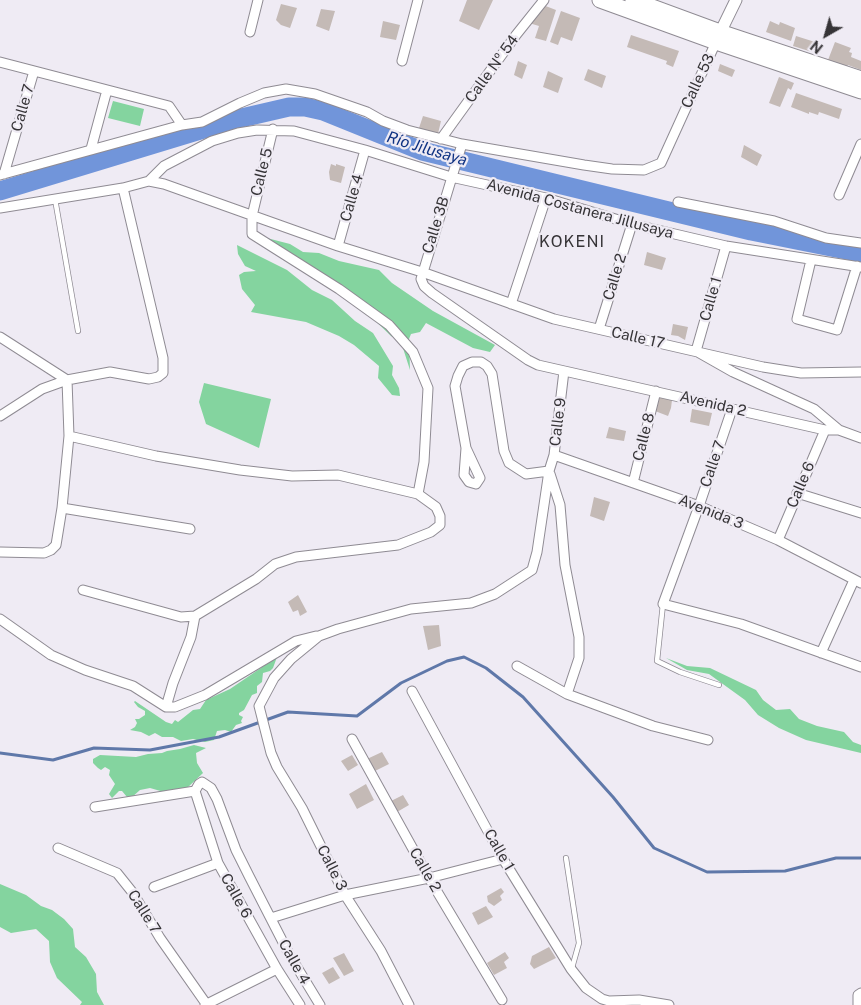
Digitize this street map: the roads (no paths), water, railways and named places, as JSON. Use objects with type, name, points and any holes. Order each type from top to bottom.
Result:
[{"type":"main road","points":[[600,0],[629,3],[861,91]]},
{"type":"main road","points":[[718,37],[861,79]]},
{"type":"street","points":[[250,32],[258,0]]},
{"type":"street","points":[[402,61],[418,0]]},
{"type":"street","name":"Calle Nº 54","points":[[442,139],[516,35],[544,0]]},
{"type":"street","name":"Calle 53","points":[[462,144],[612,169],[644,170],[661,163],[736,0]]},
{"type":"street","points":[[0,62],[169,106],[182,125]]},
{"type":"street","name":"Calle 7","points":[[2,175],[34,71]]},
{"type":"street","points":[[2,175],[91,149],[182,125],[202,122],[264,93],[286,89],[315,94],[368,112],[382,121],[407,130],[462,144]]},
{"type":"street","points":[[91,149],[107,90]]},
{"type":"street","name":"Avenida Costanera Jillusaya","points":[[149,180],[164,166],[212,141],[238,133],[273,129],[294,131],[546,198],[632,224],[726,246],[859,266]]},
{"type":"street","name":"Calle 5","points":[[252,216],[273,129]]},
{"type":"street","name":"Calle 3B","points":[[422,272],[462,144]]},
{"type":"street","points":[[839,195],[861,144]]},
{"type":"street","name":"Calle 4","points":[[338,246],[365,150]]},
{"type":"street","points":[[0,208],[122,188],[149,180]]},
{"type":"street","name":"Calle 17","points":[[149,180],[338,246],[422,272],[554,319],[763,367],[801,373],[861,372]]},
{"type":"street","points":[[0,416],[42,389],[67,380],[110,372],[149,379],[158,377],[163,373],[163,358],[122,188]]},
{"type":"street","points":[[511,304],[546,198]]},
{"type":"street","points":[[678,202],[774,221],[826,238],[861,243]]},
{"type":"street","points":[[252,216],[252,234],[339,289],[389,325],[413,352],[428,388],[424,462],[418,494]]},
{"type":"street","name":"Calle 2","points":[[599,329],[632,224]]},
{"type":"street","name":"Calle 1","points":[[696,351],[726,246]]},
{"type":"street","points":[[811,260],[797,319],[838,330],[859,266]]},
{"type":"street","name":"Avenida 2","points":[[422,272],[421,279],[424,286],[432,293],[528,360],[538,364],[825,430],[839,430],[861,438]]},
{"type":"street","points":[[0,337],[67,380]]},
{"type":"street","points":[[696,351],[733,372],[814,409],[839,430]]},
{"type":"street","points":[[466,448],[456,386],[458,376],[464,366],[472,362],[482,362],[492,374],[504,451],[509,463],[526,474],[549,471],[560,505],[565,565],[579,637],[579,658],[567,694]]},
{"type":"street","name":"Calle 9","points":[[319,636],[411,609],[471,603],[495,594],[532,570],[537,552],[549,471],[554,455],[564,371]]},
{"type":"street","points":[[0,552],[44,552],[51,550],[56,545],[62,508],[69,436],[67,380]]},
{"type":"street","name":"Calle 8","points":[[633,483],[656,391]]},
{"type":"street","name":"Calle 7","points":[[662,604],[699,506],[732,409]]},
{"type":"street","name":"Calle 6","points":[[778,540],[825,430]]},
{"type":"street","points":[[69,436],[156,456],[230,469],[292,476],[338,475],[418,494],[436,507],[440,516],[440,525],[431,532],[398,545],[296,557],[275,564],[256,579],[195,616],[181,617],[83,590]]},
{"type":"street","name":"Avenida 3","points":[[554,455],[699,506],[778,540],[857,582]]},
{"type":"street","points":[[798,493],[861,513]]},
{"type":"street","points":[[62,508],[190,529]]},
{"type":"street","points":[[822,653],[857,582]]},
{"type":"street","points":[[662,604],[741,624],[861,667]]},
{"type":"street","points":[[166,707],[191,637],[195,616]]},
{"type":"street","points":[[0,620],[50,655],[85,670],[133,686],[166,707],[175,707],[205,696],[296,641],[319,636]]},
{"type":"street","name":"Calle 3","points":[[319,636],[291,659],[274,678],[259,706],[277,767],[302,808],[345,895],[380,951],[409,1005]]},
{"type":"street","points":[[517,666],[567,694],[653,726],[708,740]]},
{"type":"street","name":"Calle 1","points":[[412,691],[503,859],[571,969],[586,988],[602,999],[609,1001],[639,1000],[669,1005]]},
{"type":"street","name":"Calle 2","points":[[352,739],[429,878],[502,1000]]},
{"type":"street","name":"Calle 4","points":[[195,792],[202,782],[210,788],[217,799],[236,850],[306,984],[320,1005]]},
{"type":"street","points":[[95,807],[195,792]]},
{"type":"street","name":"Calle 6","points":[[195,792],[218,863],[277,969],[300,1005]]},
{"type":"street","name":"Calle 7","points":[[58,848],[117,873],[133,893],[160,938],[206,1005]]},
{"type":"street","points":[[271,918],[345,895],[429,878],[503,859]]},
{"type":"street","points":[[154,887],[218,863]]},
{"type":"street","points":[[206,1005],[277,969]]},
{"type":"street","points":[[858,1005],[858,995],[861,993]]},
{"type":"lane","points":[[55,199],[78,331]]},
{"type":"lane","points":[[662,604],[657,662],[719,685]]},
{"type":"lane","points":[[566,858],[579,943],[571,969]]},
{"type":"waterway","name":"Río Jilusaya","points":[[0,191],[237,119],[289,107],[305,107],[323,111],[422,151],[751,231],[861,253]]},
{"type":"waterway","points":[[0,753],[53,760],[94,748],[150,750],[219,737],[288,712],[357,716],[401,683],[447,661],[464,657],[486,668],[523,697],[613,797],[654,848],[707,872],[785,871],[836,858],[861,858]]},
{"type":"district","name":"KOKENI","points":[[572,242]]}]
